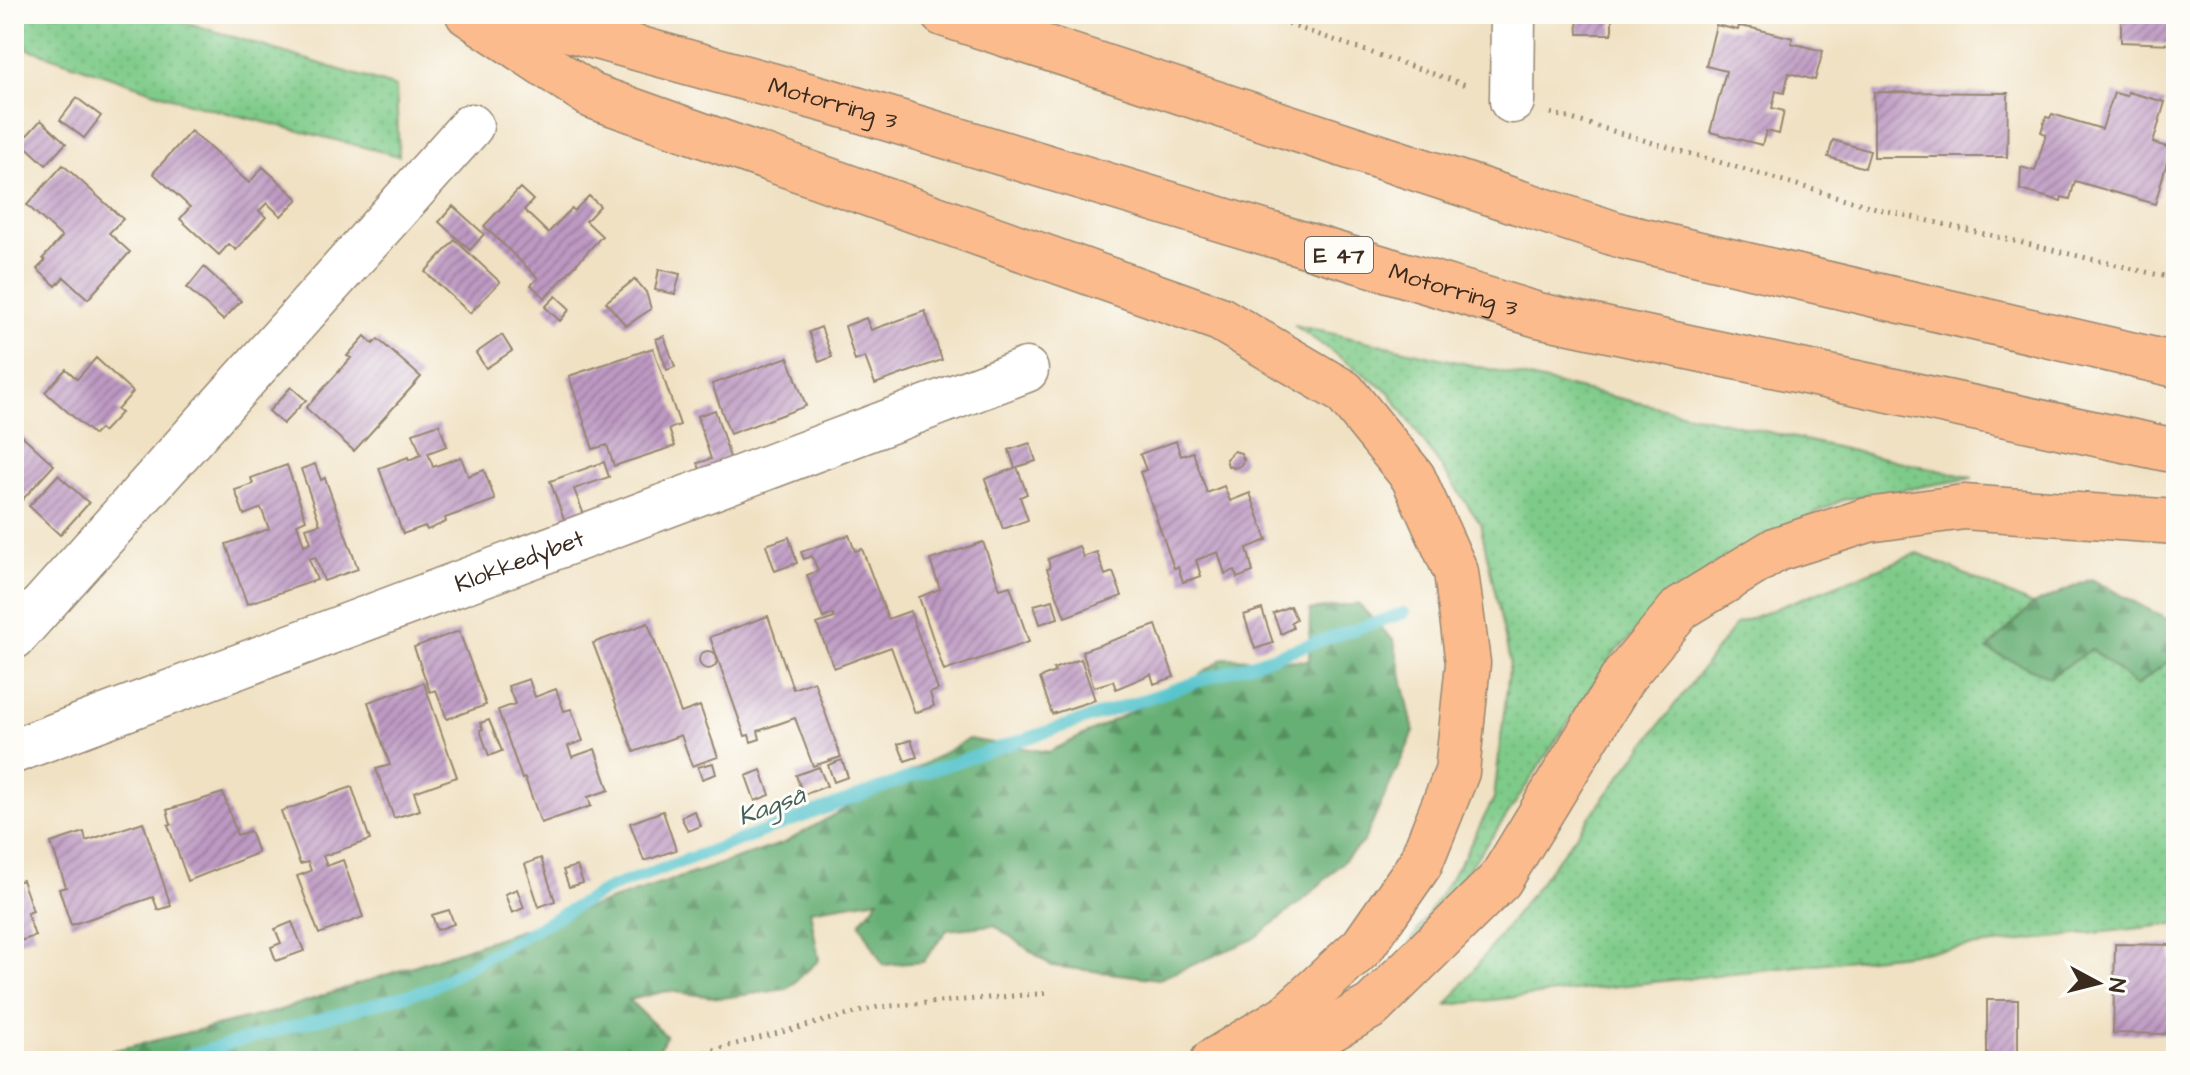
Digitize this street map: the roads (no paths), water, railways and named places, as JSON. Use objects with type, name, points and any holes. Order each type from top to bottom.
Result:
[{"type":"highway","points":[[468,14],[592,96],[1220,319],[1344,392],[1413,477],[1456,572],[1468,663],[1457,772],[1420,864],[1363,946],[1287,1016],[1213,1061]]},
{"type":"highway","name":"Motorring 3","points":[[513,14],[829,101],[1538,315],[2176,451]]},
{"type":"highway","points":[[951,16],[1622,236],[2176,365]]},
{"type":"highway","points":[[1275,1061],[1372,1006],[1500,880],[1633,664],[1681,608],[1777,549],[1868,520],[1964,507],[2176,522]]},
{"type":"street","points":[[1512,101],[1513,14]]},
{"type":"street","points":[[14,637],[471,126]]},
{"type":"street","name":"Klokkedybet","points":[[14,751],[1026,370]]},
{"type":"waterway","name":"Kagså","points":[[167,1061],[429,989],[607,889],[908,778],[1404,613]]}]
